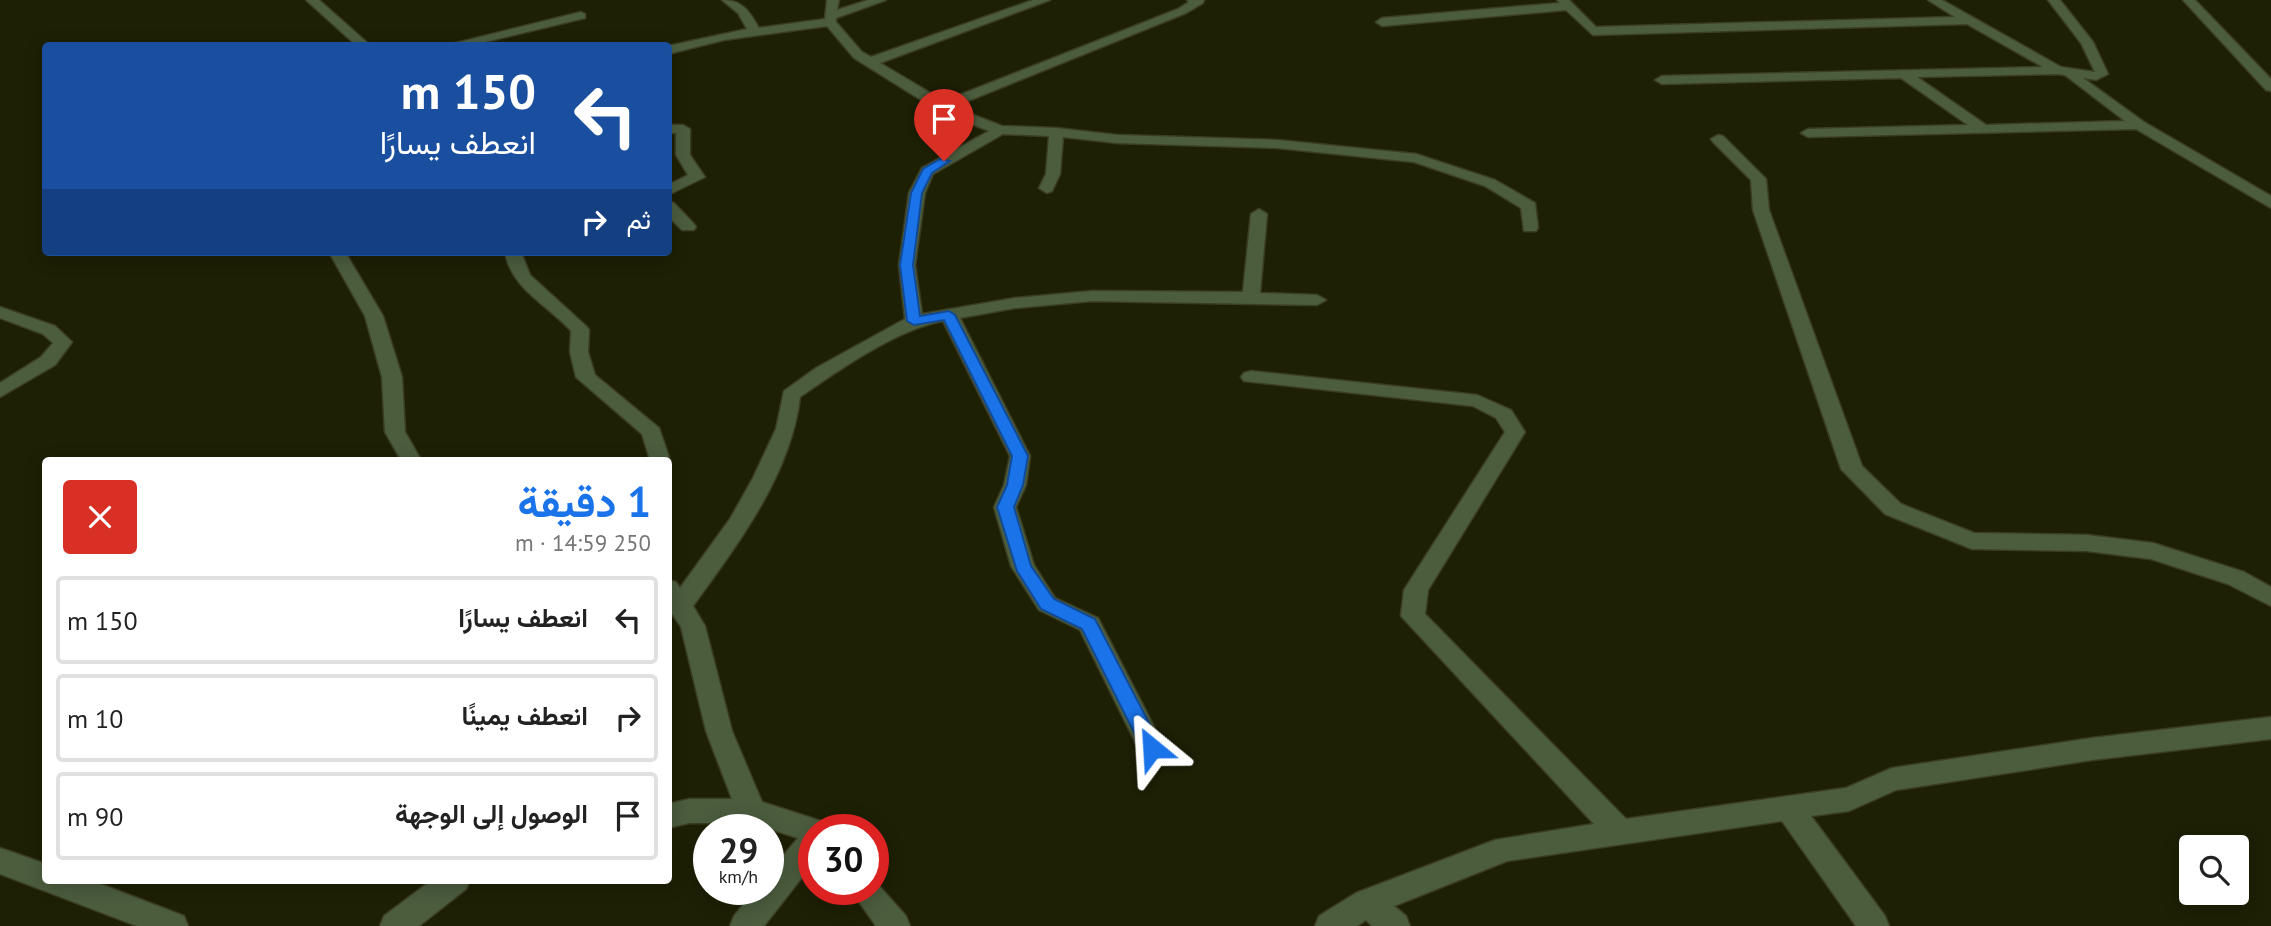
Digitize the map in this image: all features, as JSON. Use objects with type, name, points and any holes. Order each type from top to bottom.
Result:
[{"type":"street","points":[[312,0],[360,42]]},
{"type":"street","points":[[728,0],[743,11],[755,32]]},
{"type":"street","points":[[832,0],[830,19],[858,55],[942,107],[1000,130],[1056,132],[1117,139],[1277,144],[1416,158],[1490,183],[1529,206],[1530,228]]},
{"type":"street","points":[[672,49],[724,36],[830,19],[880,0]]},
{"type":"street","points":[[870,62],[1044,0]]},
{"type":"street","points":[[942,107],[1199,2],[1193,0]]},
{"type":"street","points":[[1934,0],[2064,72],[2139,124],[2271,203]]},
{"type":"street","points":[[1662,80],[1904,74],[2102,74],[2102,69],[2087,42],[2054,0]]},
{"type":"street","points":[[2189,0],[2271,87]]},
{"type":"street","points":[[1382,22],[1565,3],[1593,31],[1970,20]]},
{"type":"street","points":[[467,42],[581,16]]},
{"type":"street","points":[[1904,74],[1983,129]]},
{"type":"street","points":[[1808,134],[2139,124]]},
{"type":"street","points":[[672,129],[683,129],[683,155],[697,177],[672,189]]},
{"type":"street","points":[[914,321],[907,265],[916,193],[927,171],[1000,130]]},
{"type":"street","points":[[1047,188],[1053,174],[1056,132]]},
{"type":"street","points":[[1718,139],[1758,179],[1761,210],[1852,469],[1893,509],[1972,541],[2087,543],[2154,551],[2236,578],[2271,598]]},
{"type":"street","points":[[2253,193],[2271,193]]},
{"type":"street","points":[[672,210],[688,227]]},
{"type":"street","points":[[1251,298],[1259,214]]},
{"type":"street","points":[[339,256],[374,316],[392,377],[395,432],[409,457]]},
{"type":"street","points":[[513,256],[524,282],[561,310],[580,331],[579,352],[586,377],[652,432],[659,457]]},
{"type":"street","points":[[751,811],[719,731],[693,626],[674,597],[735,529],[785,431],[791,395],[823,372],[914,321],[1016,303],[1092,296],[1317,300]]},
{"type":"street","points":[[0,312],[49,330],[63,342],[48,361],[0,391]]},
{"type":"street","points":[[949,315],[1020,456],[1015,485],[1005,507],[1023,566],[1047,604],[1089,624],[1152,748]]},
{"type":"street","points":[[1251,377],[1477,401],[1504,414],[1515,432],[1416,590],[1413,616],[1620,832]]},
{"type":"street","points":[[1330,926],[1367,902],[1505,849],[1849,799],[1892,779],[2092,749],[2271,728]]},
{"type":"street","points":[[1789,808],[1874,926]]},
{"type":"street","points":[[672,815],[689,811],[751,811],[798,826]]},
{"type":"street","points":[[745,926],[798,860]]},
{"type":"street","points":[[5,869],[42,876]]},
{"type":"street","points":[[64,884],[173,926]]},
{"type":"street","points":[[395,926],[451,884]]},
{"type":"street","points":[[1367,902],[1395,926]]},
{"type":"street","points":[[878,905],[895,926]]},
{"type":"route","points":[[944,161],[927,171],[916,193],[907,265],[914,321],[949,315],[1020,456],[1015,485],[1005,507],[1023,566],[1047,604],[1089,624],[1152,748]]}]
